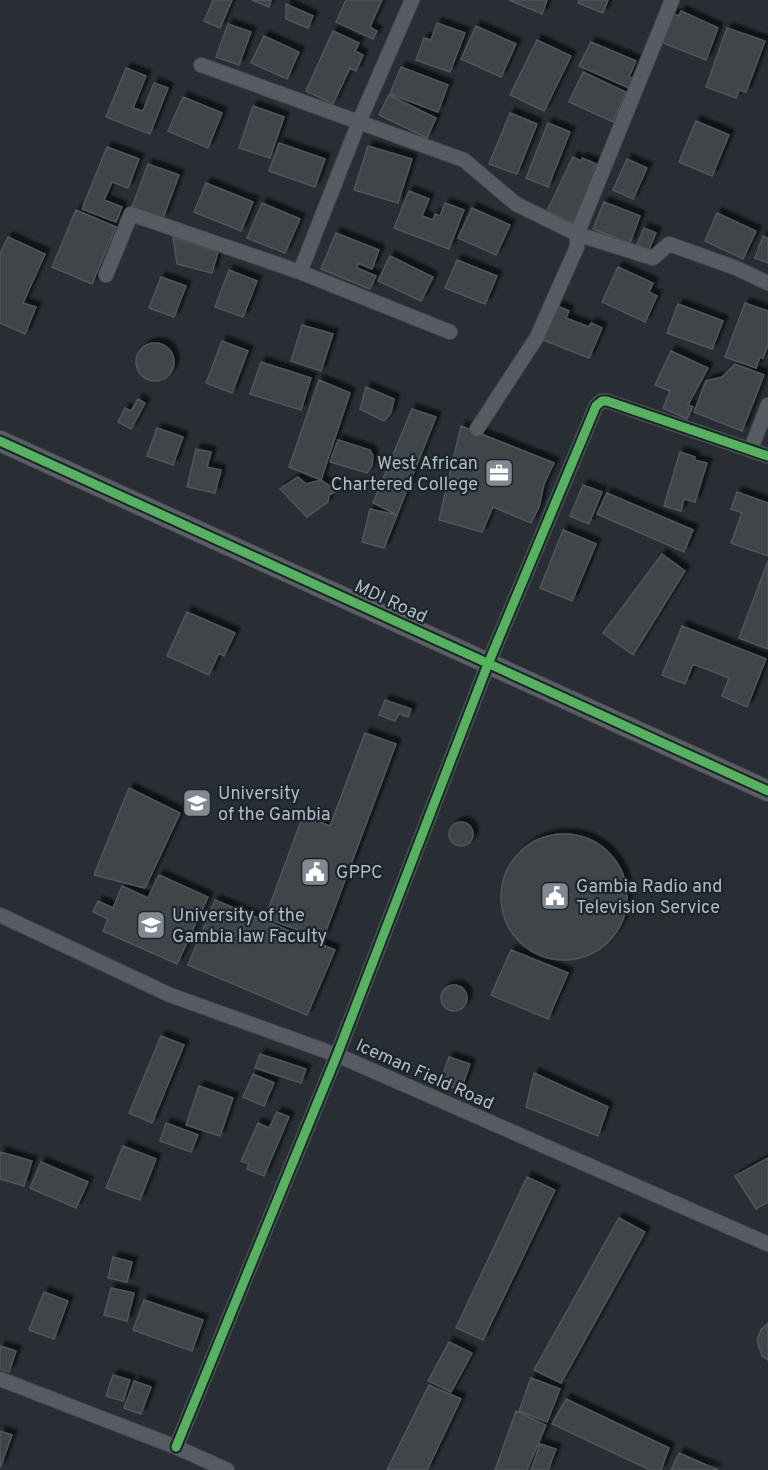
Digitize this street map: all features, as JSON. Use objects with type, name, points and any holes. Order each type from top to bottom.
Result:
[{"type":"street","points":[[300,272],[359,122],[412,0]]},
{"type":"street","points":[[477,429],[537,336],[577,247],[576,234],[672,0]]},
{"type":"street","points":[[201,65],[464,160],[516,204],[576,234],[653,258],[669,244],[736,268],[768,283]]},
{"type":"street","points":[[106,275],[131,214],[300,272],[450,332]]},
{"type":"street","points":[[176,1447],[337,1055],[488,664],[596,406],[602,401],[607,401],[768,456]]},
{"type":"street","points":[[751,449],[768,405]]},
{"type":"street","name":"MDI Road","points":[[0,441],[768,791]]},
{"type":"street","name":"Iceman Field Road","points":[[0,915],[170,995],[337,1055],[768,1244]]},
{"type":"street","points":[[0,1379],[176,1447],[195,1464],[227,1470]]},
{"type":"building","points":[[213,0],[232,0],[220,28],[204,21]]},
{"type":"building","points":[[252,0],[271,0],[269,7]]},
{"type":"building","points":[[346,0],[382,0],[370,27],[377,31],[373,39],[336,22]]},
{"type":"building","points":[[509,0],[547,0],[542,14]]},
{"type":"building","points":[[579,0],[608,0],[603,13],[578,3]]},
{"type":"building","points":[[286,4],[313,16],[308,28],[286,19]]},
{"type":"building","points":[[681,11],[718,28],[706,60],[661,42],[673,14],[679,16]]},
{"type":"building","points":[[437,23],[465,33],[450,72],[416,60],[424,38],[431,40]]},
{"type":"building","points":[[228,24],[251,32],[239,65],[216,57]]},
{"type":"building","points":[[476,26],[516,44],[501,77],[461,59]]},
{"type":"building","points":[[727,28],[765,41],[746,92],[739,90],[736,98],[706,87]]},
{"type":"building","points":[[333,31],[359,43],[355,51],[363,55],[356,71],[350,68],[333,104],[306,91]]},
{"type":"building","points":[[264,36],[299,52],[287,79],[251,63]]},
{"type":"building","points":[[537,40],[571,56],[544,111],[510,95]]},
{"type":"building","points":[[591,42],[636,61],[629,77],[633,79],[629,88],[579,66]]},
{"type":"building","points":[[401,67],[448,85],[438,112],[390,94]]},
{"type":"building","points":[[126,68],[146,76],[133,108],[143,111],[154,83],[168,88],[150,134],[106,117]]},
{"type":"building","points":[[583,72],[626,92],[613,122],[569,102]]},
{"type":"building","points":[[389,95],[436,118],[427,138],[379,115]]},
{"type":"building","points":[[183,97],[222,113],[208,148],[168,131]]},
{"type":"building","points":[[253,106],[284,117],[270,158],[239,148]]},
{"type":"building","points":[[510,113],[537,124],[517,174],[489,164]]},
{"type":"building","points":[[696,121],[729,135],[712,176],[679,162]]},
{"type":"building","points":[[548,123],[570,132],[548,187],[526,178]]},
{"type":"building","points":[[279,143],[325,159],[315,187],[269,171]]},
{"type":"building","points":[[368,146],[412,159],[398,203],[354,190]]},
{"type":"building","points":[[107,147],[139,159],[128,188],[112,182],[104,200],[122,207],[116,222],[82,209]]},
{"type":"building","points":[[573,157],[596,164],[593,171],[597,172],[573,223],[547,211]]},
{"type":"building","points":[[627,159],[647,168],[633,199],[613,190]]},
{"type":"building","points":[[148,164],[179,175],[163,218],[132,207]]},
{"type":"building","points":[[206,183],[253,202],[241,231],[194,212]]},
{"type":"building","points":[[409,191],[429,199],[422,216],[433,220],[435,214],[440,216],[445,203],[464,210],[449,249],[394,228]]},
{"type":"building","points":[[604,202],[640,216],[630,243],[593,229]]},
{"type":"building","points":[[262,203],[300,219],[285,253],[247,238]]},
{"type":"building","points":[[472,208],[510,225],[496,255],[458,238]]},
{"type":"building","points":[[76,210],[116,227],[92,284],[52,267]]},
{"type":"building","points":[[717,213],[756,231],[743,259],[705,241]]},
{"type":"building","points":[[644,228],[656,233],[647,254],[635,249]]},
{"type":"building","points":[[336,233],[379,250],[372,269],[358,263],[357,268],[376,276],[370,289],[321,269]]},
{"type":"building","points":[[763,236],[768,238],[768,263],[755,258]]},
{"type":"building","points":[[8,237],[45,254],[23,303],[36,307],[25,334],[0,323],[0,254]]},
{"type":"building","points":[[173,237],[218,252],[212,273],[177,264]]},
{"type":"building","points":[[390,256],[433,277],[421,301],[378,281]]},
{"type":"building","points":[[457,260],[497,276],[485,304],[445,288]]},
{"type":"building","points":[[618,267],[653,283],[649,292],[657,296],[645,322],[602,302]]},
{"type":"building","points":[[229,270],[257,281],[243,317],[215,307]]},
{"type":"building","points":[[161,277],[186,286],[174,317],[149,308]]},
{"type":"building","points":[[745,303],[768,311],[768,345],[756,368],[725,357]]},
{"type":"building","points":[[678,304],[723,321],[712,349],[667,333]]},
{"type":"building","points":[[557,306],[569,311],[566,318],[589,327],[591,323],[602,328],[589,358],[543,340]]},
{"type":"building","points":[[302,325],[333,334],[321,371],[291,361]]},
{"type":"building","points":[[222,341],[248,351],[232,393],[206,383]]},
{"type":"building","points":[[155,343],[168,349],[174,362],[168,375],[155,381],[142,375],[136,362],[142,349]]},
{"type":"building","points":[[671,351],[708,368],[688,405],[693,407],[687,419],[663,408],[670,391],[655,385]]},
{"type":"building","points":[[261,362],[311,378],[301,410],[250,394]]},
{"type":"building","points":[[735,364],[764,375],[742,431],[694,412],[706,381],[722,377]]},
{"type":"building","points":[[319,380],[350,393],[321,480],[289,467]]},
{"type":"building","points":[[366,387],[394,399],[391,413],[384,421],[360,409]]},
{"type":"building","points":[[138,399],[145,403],[131,429],[118,422],[125,408],[131,411]]},
{"type":"building","points":[[412,409],[436,417],[397,515],[373,503]]},
{"type":"building","name":"West African Chartered College","points":[[461,426],[554,463],[544,484],[539,507],[531,523],[493,507],[482,532],[439,520]]},
{"type":"building","points":[[157,428],[183,437],[173,465],[147,456]]},
{"type":"building","points":[[338,440],[370,450],[373,456],[372,466],[367,473],[330,462]]},
{"type":"building","points":[[196,449],[211,452],[207,467],[221,470],[215,493],[187,487]]},
{"type":"building","points":[[680,452],[695,457],[694,460],[707,463],[695,502],[684,499],[681,511],[664,506]]},
{"type":"building","points":[[298,477],[306,484],[321,480],[337,491],[329,495],[328,502],[307,517],[280,489]]},
{"type":"building","points":[[583,485],[602,492],[589,524],[570,516]]},
{"type":"building","points":[[737,492],[768,503],[768,556],[731,543],[742,513],[731,509]]},
{"type":"building","points":[[607,493],[693,530],[684,552],[597,514]]},
{"type":"building","points":[[370,509],[397,515],[384,548],[362,542]]},
{"type":"building","points":[[563,530],[596,544],[572,601],[540,588]]},
{"type":"building","points":[[662,554],[685,571],[633,655],[603,633]]},
{"type":"building","points":[[768,561],[768,649],[739,638]]},
{"type":"building","points":[[187,612],[235,633],[224,656],[219,653],[209,675],[167,656]]},
{"type":"building","points":[[682,626],[766,659],[747,707],[722,696],[729,678],[693,664],[685,684],[662,675]]},
{"type":"building","points":[[385,700],[411,709],[408,717],[399,714],[395,721],[379,715]]},
{"type":"building","name":"GPPC","points":[[365,733],[396,744],[323,939],[265,918],[303,816],[330,826]]},
{"type":"building","points":[[129,788],[180,813],[145,888],[94,875]]},
{"type":"building","points":[[461,822],[466,823],[472,829],[472,839],[466,845],[461,846],[456,845],[450,839],[449,834],[450,829],[456,823]]},
{"type":"building","points":[[564,834],[588,839],[609,852],[622,873],[627,897],[622,921],[609,942],[588,955],[564,960],[540,955],[519,942],[506,921],[501,897],[506,873],[519,852],[540,839]]},
{"type":"building","name":"University of the Gambia law Faculty","points":[[159,875],[208,897],[177,964],[103,931],[108,919],[93,912],[98,901],[113,908],[122,886],[148,898]]},
{"type":"building","points":[[215,900],[335,950],[307,1015],[188,965]]},
{"type":"building","points":[[511,950],[568,973],[548,1019],[491,995]]},
{"type":"building","points":[[454,985],[463,989],[467,998],[463,1007],[454,1011],[445,1007],[441,998],[445,989]]},
{"type":"building","points":[[161,1036],[184,1045],[152,1123],[129,1113]]},
{"type":"building","points":[[260,1054],[306,1069],[301,1083],[255,1068]]},
{"type":"building","points":[[449,1057],[470,1064],[461,1090],[440,1083]]},
{"type":"building","points":[[534,1073],[608,1107],[598,1136],[526,1107]]},
{"type":"building","points":[[253,1074],[274,1083],[264,1106],[243,1097]]},
{"type":"building","points":[[199,1086],[233,1098],[220,1136],[186,1125]]},
{"type":"building","points":[[277,1112],[289,1117],[264,1176],[247,1169],[249,1164],[241,1161],[258,1123],[269,1128]]},
{"type":"building","points":[[166,1123],[198,1135],[191,1152],[160,1141]]},
{"type":"building","points":[[123,1146],[156,1159],[140,1200],[106,1188]]},
{"type":"building","points":[[0,1152],[32,1161],[24,1186],[0,1179]]},
{"type":"building","points":[[768,1158],[768,1202],[756,1209],[735,1176]]},
{"type":"building","points":[[41,1162],[88,1182],[76,1208],[30,1188]]},
{"type":"building","points":[[527,1177],[555,1190],[483,1340],[456,1328]]},
{"type":"building","points":[[619,1218],[645,1232],[561,1383],[534,1370]]},
{"type":"building","points":[[113,1257],[132,1262],[127,1282],[108,1278]]},
{"type":"building","points":[[111,1288],[134,1293],[127,1321],[104,1315]]},
{"type":"building","points":[[44,1292],[68,1301],[54,1339],[29,1330]]},
{"type":"building","points":[[144,1300],[203,1320],[192,1351],[133,1330]]},
{"type":"building","points":[[768,1323],[768,1360],[762,1356],[757,1340],[761,1330]]},
{"type":"building","points":[[449,1342],[472,1353],[451,1392],[428,1381]]},
{"type":"building","points":[[0,1346],[16,1351],[9,1372],[0,1369]]},
{"type":"building","points":[[113,1375],[130,1380],[123,1401],[106,1396]]},
{"type":"building","points":[[531,1378],[560,1389],[547,1422],[519,1411]]},
{"type":"building","points":[[134,1381],[151,1387],[141,1414],[124,1408]]},
{"type":"building","points":[[429,1385],[461,1399],[427,1470],[387,1470]]},
{"type":"building","points":[[566,1399],[669,1448],[661,1470],[650,1470],[552,1424]]},
{"type":"building","points":[[516,1411],[546,1425],[527,1470],[495,1470]]},
{"type":"building","points":[[0,1431],[12,1435],[0,1468]]},
{"type":"building","points":[[540,1444],[556,1449],[548,1470],[531,1470]]},
{"type":"building","points":[[679,1453],[718,1470],[671,1470]]},
{"type":"cycle path","points":[[176,1447],[337,1055],[488,664],[596,406],[602,401],[607,401],[768,456]]},
{"type":"cycle path","points":[[0,441],[768,791]]},
{"type":"place","name":"West African Chartered College","points":[[499,473]]},
{"type":"place","name":"University of the Gambia","points":[[197,803]]},
{"type":"place","name":"GPPC","points":[[315,872]]},
{"type":"place","name":"Gambia Radio and Television Service","points":[[555,896]]},
{"type":"place","name":"University of the Gambia law Faculty","points":[[151,925]]}]
